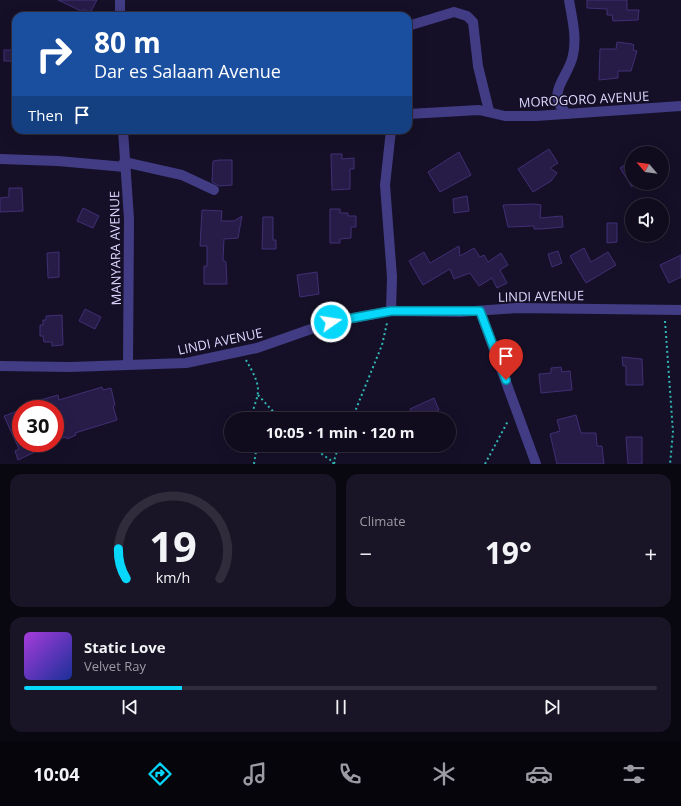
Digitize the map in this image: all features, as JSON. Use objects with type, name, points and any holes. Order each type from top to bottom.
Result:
[{"type":"street","points":[[120,0],[120,12]]},
{"type":"street","points":[[566,114],[558,102],[557,93],[573,55],[574,34],[570,0]]},
{"type":"street","points":[[412,25],[454,12],[460,12],[470,18],[474,25],[478,66],[488,111]]},
{"type":"street","name":"MOROGORO AVENUE","points":[[412,114],[467,110],[488,111],[499,115],[510,116],[566,114],[681,106]]},
{"type":"street","name":"MANYARA AVENUE","points":[[123,134],[129,219],[128,365]]},
{"type":"street","points":[[388,312],[392,276],[385,185],[391,134]]},
{"type":"street","points":[[0,159],[125,164],[182,176],[214,190]]},
{"type":"street","name":"LINDI AVENUE","points":[[0,366],[186,363],[257,348],[331,322],[388,312],[480,311],[517,308],[681,310]]},
{"type":"street","points":[[480,311],[536,464]]},
{"type":"path","points":[[664,310],[673,432],[670,464]]},
{"type":"path","points":[[355,412],[382,345],[388,312]]},
{"type":"path","points":[[242,352],[257,381],[258,395],[252,412]]},
{"type":"path","points":[[258,395],[274,412]]},
{"type":"path","points":[[485,464],[516,408]]},
{"type":"path","points":[[254,464],[256,452]]},
{"type":"path","points":[[319,452],[334,463],[337,452]]},
{"type":"building","points":[[58,0],[97,0],[91,12],[84,9],[83,12]]},
{"type":"building","points":[[587,0],[627,0],[627,10],[639,10],[638,20],[613,21],[612,15],[607,15],[607,9],[587,8]]},
{"type":"building","points":[[617,42],[632,44],[634,45],[633,50],[637,51],[631,71],[618,71],[618,78],[599,80],[600,49],[616,49]]},
{"type":"building","points":[[4,50],[12,50],[12,61],[4,61]]},
{"type":"building","points":[[549,149],[558,163],[550,168],[557,173],[551,181],[533,192],[518,169]]},
{"type":"building","points":[[459,152],[471,175],[440,192],[428,172]]},
{"type":"building","points":[[331,154],[342,154],[342,159],[354,158],[354,169],[350,169],[350,189],[332,190]]},
{"type":"building","points":[[232,160],[232,185],[219,186],[212,182],[213,161]]},
{"type":"building","points":[[625,165],[625,176],[620,168]]},
{"type":"building","points":[[9,188],[22,188],[23,211],[0,212],[0,198],[9,197]]},
{"type":"building","points":[[467,196],[469,211],[454,213],[453,199]]},
{"type":"building","points":[[503,205],[541,205],[540,218],[562,216],[563,227],[534,229],[534,226],[508,227]]},
{"type":"building","points":[[83,208],[99,216],[93,228],[77,221]]},
{"type":"building","points":[[330,209],[340,209],[340,213],[348,213],[348,216],[356,216],[356,227],[351,227],[351,238],[340,239],[340,243],[330,243]]},
{"type":"building","points":[[202,210],[222,211],[221,221],[234,221],[242,216],[238,238],[224,239],[223,260],[226,262],[227,284],[204,284],[204,266],[207,266],[207,246],[200,246]]},
{"type":"building","points":[[263,217],[273,217],[273,240],[276,240],[276,249],[262,249]]},
{"type":"building","points":[[607,223],[617,223],[617,242],[607,243]]},
{"type":"building","points":[[459,246],[460,256],[474,248],[480,257],[484,255],[488,262],[501,253],[508,265],[500,270],[507,283],[497,288],[492,278],[479,286],[470,273],[454,279],[450,269],[423,285],[409,261],[424,252],[430,263]]},
{"type":"building","points":[[584,248],[591,262],[608,252],[616,265],[586,283],[570,256]]},
{"type":"building","points":[[558,251],[562,263],[552,267],[548,254]]},
{"type":"building","points":[[59,252],[59,277],[48,278],[47,253]]},
{"type":"building","points":[[681,255],[681,277],[669,283],[660,265]]},
{"type":"building","points":[[317,272],[319,294],[300,297],[297,275]]},
{"type":"building","points":[[85,309],[101,317],[95,329],[79,321]]},
{"type":"building","points":[[62,315],[63,345],[52,346],[52,342],[44,342],[43,336],[40,336],[40,325],[43,325],[43,320],[46,320],[46,316]]},
{"type":"building","points":[[622,357],[642,359],[643,385],[626,385],[626,366],[623,366]]},
{"type":"building","points":[[561,367],[562,372],[570,371],[572,390],[541,393],[539,374],[551,373],[551,368]]},
{"type":"building","points":[[102,387],[103,390],[111,388],[115,405],[113,406],[117,420],[75,433],[76,435],[67,439],[66,437],[64,438],[64,400],[59,400]]},
{"type":"building","points":[[58,395],[59,400],[40,400]]},
{"type":"building","points":[[434,398],[439,410],[435,412],[411,412],[410,409]]},
{"type":"building","points":[[12,413],[12,434],[4,416]]},
{"type":"building","points":[[576,415],[581,433],[596,433],[597,446],[602,446],[604,464],[557,464],[550,434],[560,431],[557,420]]},
{"type":"building","points":[[626,437],[642,437],[642,464],[628,464]]},
{"type":"building","points":[[15,452],[35,452],[18,460]]},
{"type":"route","points":[[331,322],[391,311],[480,311],[506,380]]}]
